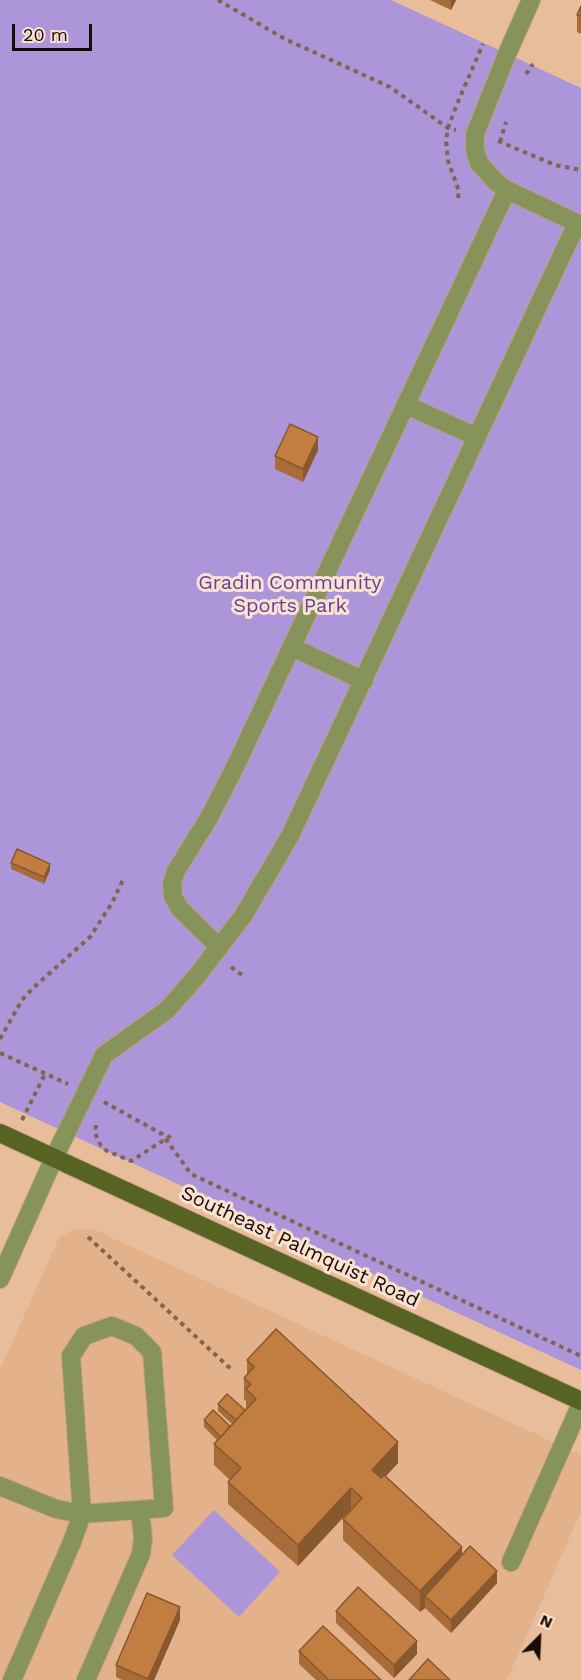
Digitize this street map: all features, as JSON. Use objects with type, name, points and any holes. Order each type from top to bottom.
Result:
[{"type":"main road","name":"Southeast Palmquist Road","points":[[0,1133],[581,1402]]},
{"type":"street","points":[[0,1279],[54,1158],[104,1055],[167,1010],[196,977],[243,916],[290,836],[579,224],[497,183],[479,163],[475,150],[475,134],[531,0]]},
{"type":"street","points":[[219,947],[180,909],[173,897],[172,882],[176,871],[210,816],[224,788],[507,190]]},
{"type":"street","points":[[406,405],[477,437]]},
{"type":"street","points":[[292,647],[364,681]]},
{"type":"street","points":[[0,1486],[56,1509],[82,1514],[164,1508],[152,1352],[136,1336],[112,1326],[84,1336],[71,1356],[82,1514],[12,1680]]},
{"type":"street","points":[[511,1562],[581,1402]]},
{"type":"street","points":[[86,1680],[141,1554],[143,1538],[140,1510]]},
{"type":"path","points":[[218,0],[285,39],[390,87],[448,128],[492,138],[555,165],[581,170]]},
{"type":"path","points":[[0,1039],[22,1000],[90,937],[112,903],[123,880]]},
{"type":"path","points":[[0,1053],[86,1092],[162,1134],[191,1174],[581,1356]]},
{"type":"path","points":[[21,1121],[45,1074]]},
{"type":"path","points":[[102,1110],[105,1102]]},
{"type":"path","points":[[99,1118],[95,1133],[101,1146],[131,1161],[172,1135]]},
{"type":"path","points":[[88,1237],[232,1370]]},
{"type":"shaded area","points":[[73,1229],[93,1229],[581,1455],[581,1511],[507,1680],[0,1680],[0,1369],[59,1238]]},
{"type":"green space","name":"Gradin Community Sports Park","points":[[0,0],[391,0],[581,88],[581,1370],[0,1102]]},
{"type":"green space","points":[[214,1510],[280,1572],[239,1617],[172,1555]]},
{"type":"building","points":[[290,424],[318,437],[303,469],[275,456]]},
{"type":"building","points":[[17,849],[50,864],[44,877],[11,863]]},
{"type":"building","points":[[276,1329],[398,1442],[372,1470],[381,1478],[384,1475],[462,1547],[420,1591],[343,1519],[362,1498],[351,1488],[298,1545],[228,1482],[241,1468],[214,1444],[256,1399],[246,1389],[251,1384],[244,1378],[254,1367],[247,1360]]},
{"type":"building","points":[[227,1394],[245,1410],[236,1420],[218,1404]]},
{"type":"building","points":[[213,1410],[230,1426],[221,1437],[204,1420]]},
{"type":"building","points":[[470,1546],[497,1571],[451,1620],[425,1596]]},
{"type":"building","points":[[358,1587],[417,1641],[394,1665],[336,1611]]},
{"type":"building","points":[[147,1593],[180,1607],[148,1679],[116,1665]]},
{"type":"building","points":[[323,1626],[381,1680],[329,1680],[299,1651]]},
{"type":"building","points":[[428,1659],[450,1680],[409,1680]]}]
